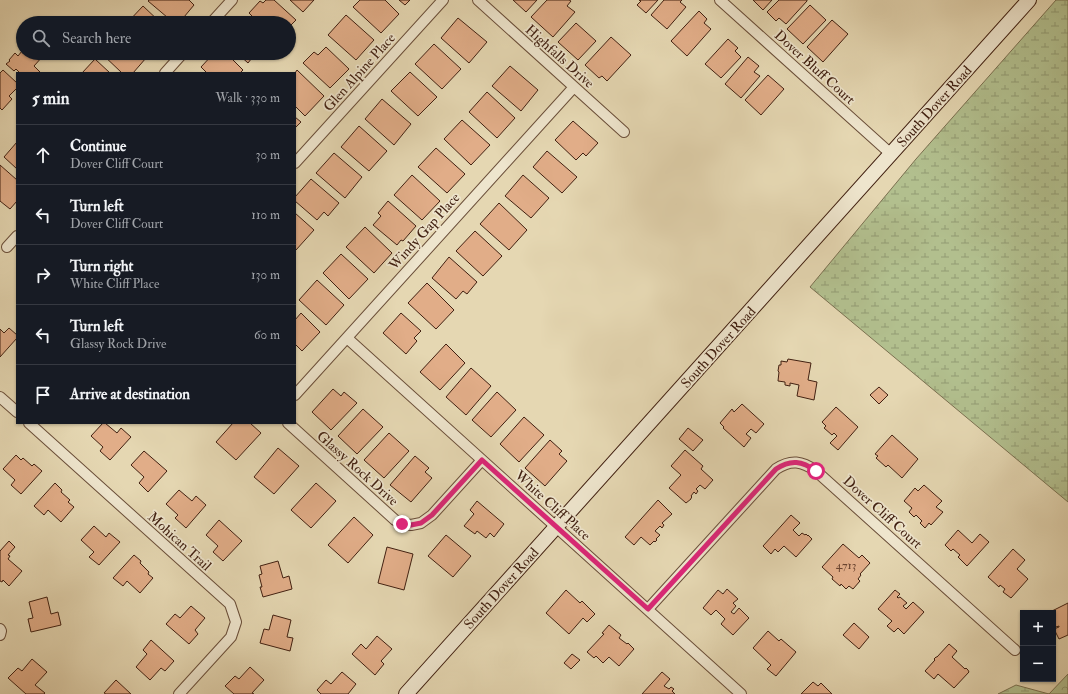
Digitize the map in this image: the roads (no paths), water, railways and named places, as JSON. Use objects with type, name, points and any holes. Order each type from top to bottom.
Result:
[{"type":"street","points":[[217,16],[232,0]]},
{"type":"street","name":"Glen Alpine Place","points":[[296,162],[443,0]]},
{"type":"street","name":"Highfalls Drive","points":[[478,0],[624,132]]},
{"type":"street","name":"Dover Bluff Court","points":[[720,0],[891,154]]},
{"type":"street","name":"South Dover Road","points":[[406,694],[1029,0]]},
{"type":"street","points":[[166,72],[177,60]]},
{"type":"street","name":"Windy Gap Place","points":[[296,394],[574,87]]},
{"type":"street","points":[[7,247],[16,237]]},
{"type":"street","name":"White Cliff Place","points":[[347,338],[741,694]]},
{"type":"street","points":[[0,397],[16,411]]},
{"type":"street","name":"Mohican Trail","points":[[30,424],[230,604],[236,622],[231,637],[179,694]]},
{"type":"street","name":"Glassy Rock Drive","points":[[289,424],[395,520],[402,524],[411,525],[421,523],[432,515],[482,460]]},
{"type":"street","name":"Dover Cliff Court","points":[[648,609],[776,469],[783,465],[797,462],[804,463],[816,471],[1015,650]]},
{"type":"street","points":[[0,629],[0,635]]}]
